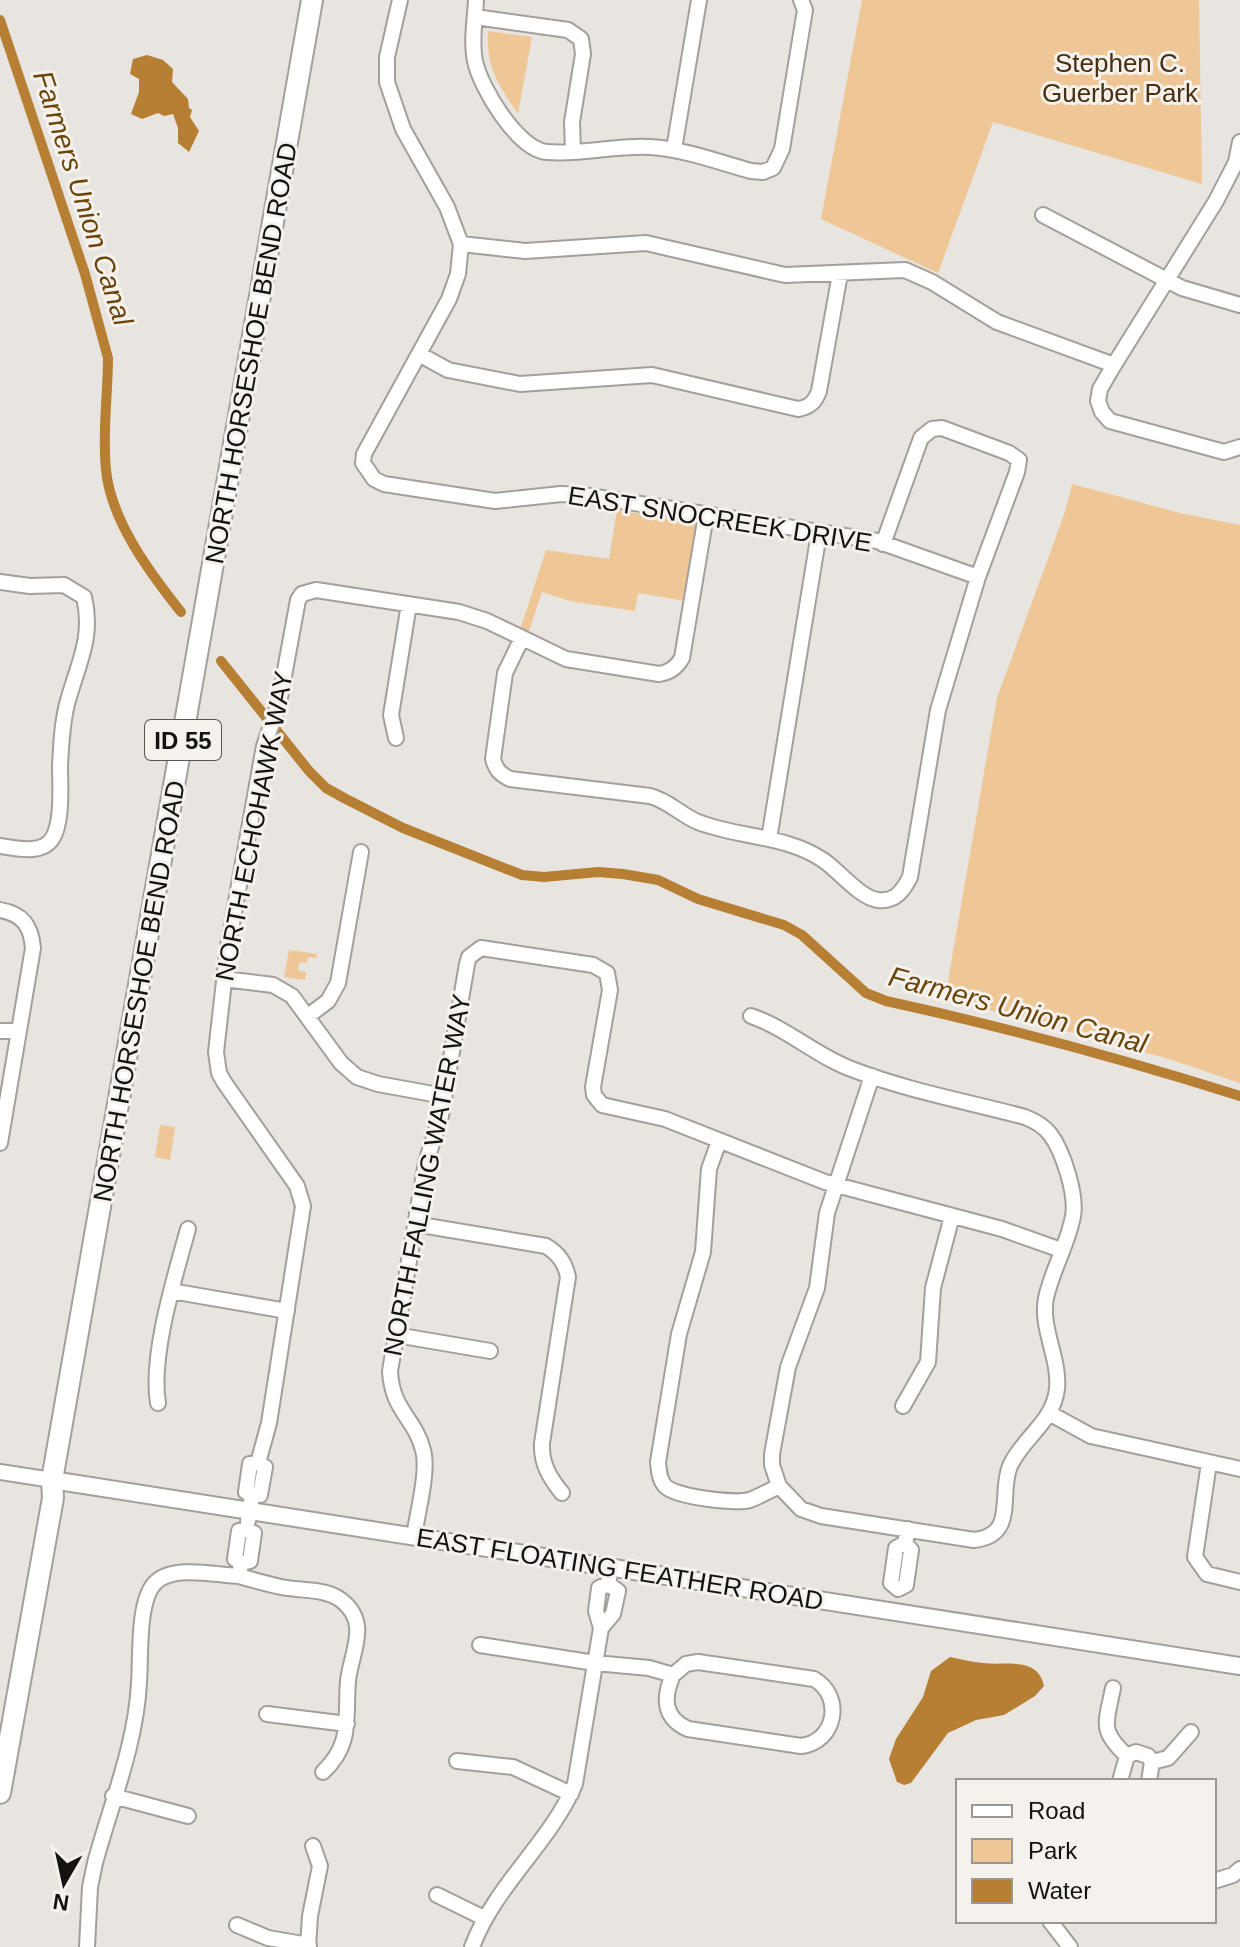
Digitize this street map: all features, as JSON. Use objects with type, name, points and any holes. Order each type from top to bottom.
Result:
[{"type":"highway","name":"NORTH HORSESHOE BEND ROAD","points":[[0,1793],[53,1498],[52,1480],[312,0]]},
{"type":"main road","name":"EAST FLOATING FEATHER ROAD","points":[[52,1480],[251,1503],[609,1576],[895,1612],[1240,1666]]},
{"type":"street","points":[[400,0],[387,57],[387,82],[398,118],[447,207],[461,244],[458,274],[449,299],[419,354],[448,370],[520,384],[652,375],[798,409],[811,405],[819,391],[840,274]]},
{"type":"street","points":[[476,0],[474,58],[482,85],[523,142],[534,149],[573,152],[649,146],[674,149],[763,172],[773,168],[782,149],[805,10],[801,0]]},
{"type":"street","points":[[674,149],[699,0]]},
{"type":"street","points":[[475,17],[568,30],[581,39],[583,54],[572,122],[573,152]]},
{"type":"street","points":[[1240,142],[1236,162],[1216,201],[1114,365],[1100,389],[1098,401],[1110,421],[1224,452],[1240,447]]},
{"type":"street","points":[[1043,215],[1182,288],[1240,305]]},
{"type":"street","points":[[461,244],[525,251],[646,243],[785,275],[905,270],[932,282],[997,322],[1114,365]]},
{"type":"street","name":"EAST SNOCREEK DRIVE","points":[[419,354],[364,454],[363,463],[367,472],[384,484],[495,501],[561,494],[583,495],[883,544],[978,577]]},
{"type":"street","points":[[522,638],[505,673],[493,759],[496,769],[510,779],[666,800],[696,821],[797,847],[822,859],[868,898],[879,901],[891,899],[903,893],[910,877],[937,713],[978,577],[1019,460],[1009,453],[942,428],[932,429],[921,438],[883,544]]},
{"type":"street","points":[[396,738],[391,715],[409,604],[475,617],[566,659],[659,674],[674,669],[682,658],[706,515]]},
{"type":"street","points":[[769,839],[819,533]]},
{"type":"street","points":[[0,582],[30,586],[64,585],[84,597],[88,614],[86,645],[66,708],[56,831],[47,844],[26,850],[0,846]]},
{"type":"street","name":"NORTH ECHOHAWK WAY","points":[[251,1503],[260,1495],[265,1467],[258,1463],[269,1423],[302,1217],[301,1196],[292,1178],[219,1073],[216,1052],[224,979],[264,746],[272,722],[295,607],[302,594],[316,590],[409,604]]},
{"type":"street","points":[[308,1016],[328,1001],[338,983],[361,852]]},
{"type":"street","points":[[0,910],[12,912],[27,924],[33,948],[1,1133]]},
{"type":"street","name":"NORTH FALLING WATER WAY","points":[[414,1537],[424,1453],[418,1435],[398,1406],[391,1387],[390,1371],[426,1162],[444,1096],[467,964],[474,951],[490,947],[593,965],[607,973],[610,990],[593,1087],[597,1100],[608,1108],[665,1119],[719,1141]]},
{"type":"street","points":[[224,979],[283,989],[308,1016],[341,1063],[357,1077],[444,1096]]},
{"type":"street","points":[[751,1016],[777,1025],[833,1061],[872,1076],[1025,1117],[1049,1132],[1059,1149],[1072,1191],[1074,1209],[1045,1308],[1057,1389],[1039,1430],[1017,1454],[1009,1469],[1004,1517],[1000,1527],[987,1538],[906,1536],[810,1513],[792,1502],[774,1476],[772,1454],[785,1378],[817,1288],[827,1213],[872,1076]]},
{"type":"street","points":[[0,1031],[19,1031]]},
{"type":"street","points":[[779,1486],[739,1502],[679,1494],[663,1484],[659,1475],[660,1448],[679,1334],[703,1252],[709,1169],[719,1141],[835,1185],[1002,1229],[1061,1250]]},
{"type":"street","points":[[903,1406],[928,1362],[933,1288],[952,1216]]},
{"type":"street","points":[[415,1224],[546,1246],[561,1258],[568,1277],[541,1452],[548,1476],[562,1493]]},
{"type":"street","points":[[158,1403],[156,1379],[171,1291],[188,1229]]},
{"type":"street","points":[[171,1291],[287,1311]]},
{"type":"street","points":[[396,1335],[490,1351]]},
{"type":"street","points":[[1049,1413],[1091,1436],[1240,1469]]},
{"type":"street","points":[[1209,1463],[1195,1557],[1199,1567],[1207,1574],[1240,1582]]},
{"type":"street","name":"EAST FLOATING FEATHER ROAD","points":[[0,1472],[52,1480]]},
{"type":"street","points":[[240,1570],[250,1561],[254,1533],[246,1530],[251,1503]]},
{"type":"street","points":[[895,1612],[898,1589],[891,1583],[896,1548],[906,1536]]},
{"type":"street","points":[[87,1947],[90,1887],[136,1714],[144,1599],[166,1575],[184,1571],[205,1575],[240,1570],[281,1587],[325,1592],[342,1601],[355,1617],[359,1634],[349,1680],[347,1724],[338,1758],[323,1772]]},
{"type":"street","points":[[472,1947],[484,1918],[571,1794],[601,1628],[596,1611],[599,1588],[609,1576]]},
{"type":"street","points":[[480,1645],[649,1668],[673,1675]]},
{"type":"street","points":[[698,1662],[814,1679],[830,1693],[829,1726],[824,1737],[814,1744],[801,1746],[688,1729],[676,1724],[669,1715],[666,1704],[673,1675],[686,1664],[698,1662]]},
{"type":"street","points":[[1113,1688],[1107,1734],[1111,1742],[1127,1756]]},
{"type":"street","points":[[267,1714],[347,1724]]},
{"type":"street","points":[[1152,1762],[1168,1758],[1191,1732]]},
{"type":"street","points":[[1127,1756],[1142,1753],[1152,1762]]},
{"type":"street","points":[[1121,1779],[1127,1756]]},
{"type":"street","points":[[457,1761],[513,1767],[571,1794]]},
{"type":"street","points":[[1149,1779],[1152,1762]]},
{"type":"street","points":[[113,1796],[188,1816]]},
{"type":"street","points":[[237,1925],[268,1938],[309,1946],[310,1916],[320,1866],[313,1846]]},
{"type":"street","points":[[1216,1880],[1233,1875],[1240,1869]]},
{"type":"street","points":[[437,1895],[484,1918]]},
{"type":"street","points":[[1052,1923],[1070,1947]]},
{"type":"green space","name":"Stephen C. Guerber Park","points":[[862,0],[1199,0],[1202,184],[993,122],[938,273],[821,219]]},
{"type":"green space","points":[[488,31],[532,37],[518,114],[491,66]]},
{"type":"green space","points":[[1072,484],[1180,513],[1240,525],[1240,1083],[1169,1059],[945,998],[997,698],[1065,512]]},
{"type":"green space","points":[[617,510],[697,526],[685,601],[638,593],[635,611],[570,601],[542,592],[528,634],[520,630],[546,550],[609,559]]},
{"type":"green space","points":[[289,950],[317,954],[316,958],[308,957],[307,963],[300,962],[298,970],[306,972],[305,980],[284,977]]},
{"type":"green space","points":[[160,1125],[175,1127],[170,1160],[155,1157]]},
{"type":"water","points":[[147,55],[163,60],[173,69],[172,82],[188,99],[192,110],[190,117],[199,131],[189,152],[178,143],[178,128],[173,114],[164,116],[158,113],[142,119],[131,114],[139,92],[139,79],[130,74],[133,59]]},
{"type":"water","points":[[950,1657],[979,1663],[1028,1666],[1041,1677],[1044,1686],[1035,1696],[1004,1715],[976,1720],[948,1733],[911,1783],[904,1785],[897,1782],[889,1759],[896,1739],[923,1697],[931,1671]]},
{"type":"waterway","name":"Farmers Union Canal","points":[[0,20],[85,274],[108,358],[105,442],[109,489],[134,546],[181,612]]},
{"type":"waterway","name":"Farmers Union Canal","points":[[221,661],[326,788],[403,828],[522,875],[544,877],[598,872],[658,880],[698,899],[784,925],[802,935],[866,993],[886,1001],[1064,1044],[1240,1096]]}]
